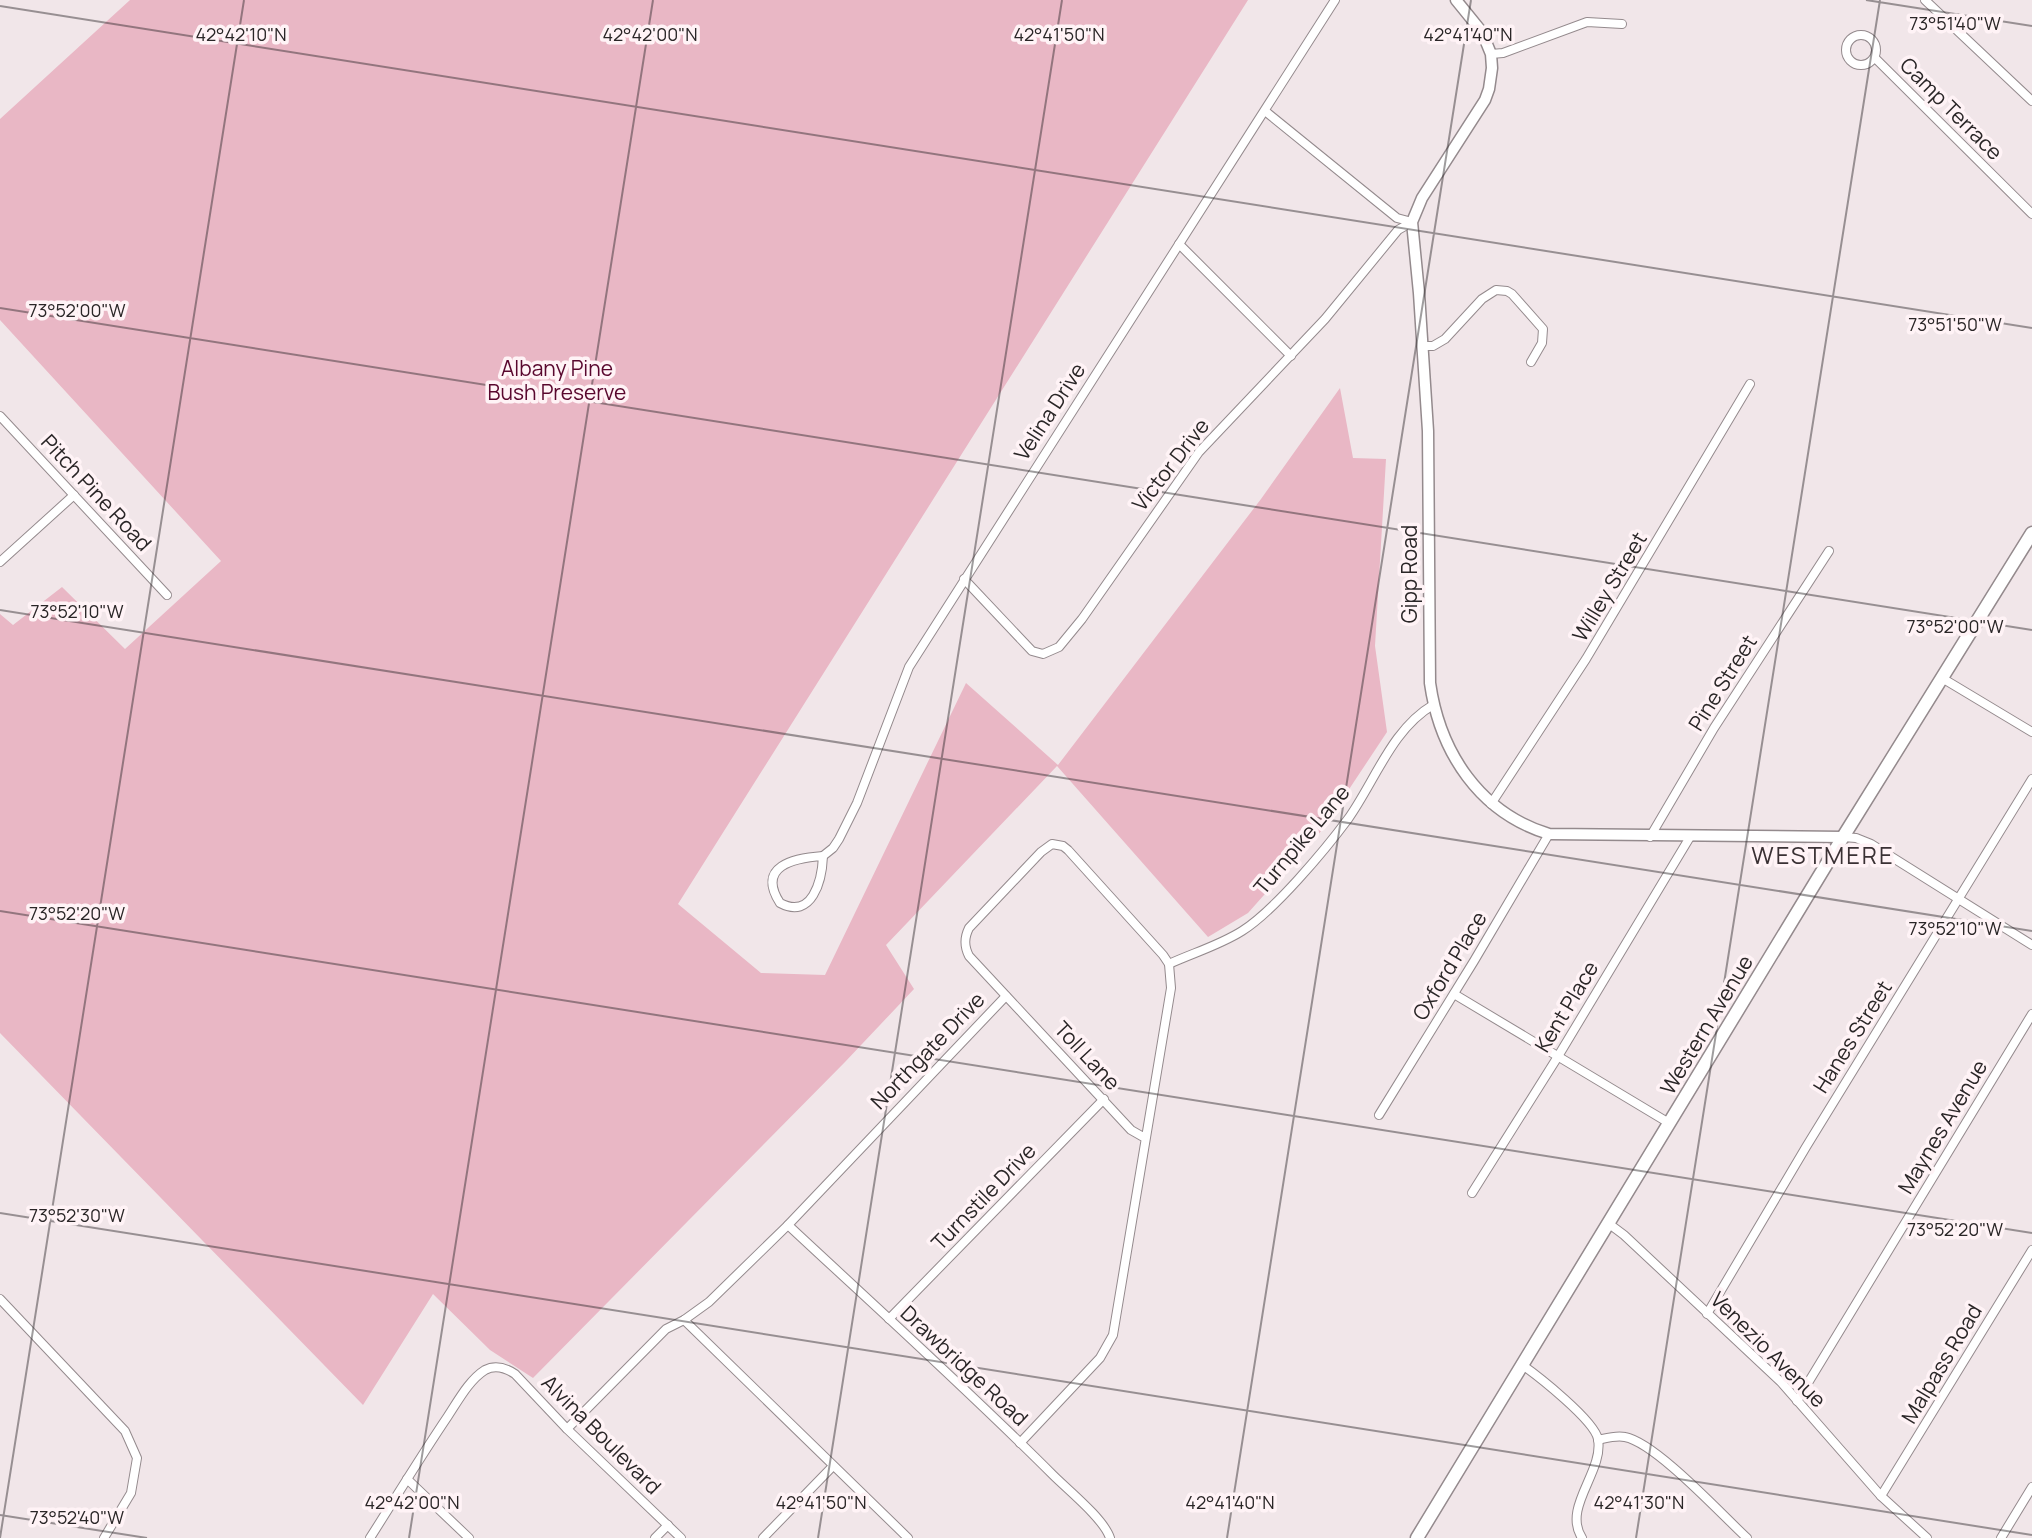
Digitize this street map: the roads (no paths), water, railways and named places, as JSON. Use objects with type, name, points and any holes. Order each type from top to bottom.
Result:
[{"type":"main road","name":"Western Avenue","points":[[1417,1538],[1843,837],[2032,533]]},
{"type":"street","name":"Velina Drive","points":[[822,856],[822,874],[808,902],[803,907],[794,909],[780,903],[773,885],[773,876],[777,869],[792,861],[822,856],[833,848],[839,839],[857,803],[909,667],[1335,0]]},
{"type":"street","points":[[1265,111],[1397,218],[1412,222],[1422,198],[1485,100],[1492,78],[1491,54],[1482,32],[1456,0]]},
{"type":"street","points":[[1925,0],[2032,101]]},
{"type":"street","points":[[1491,54],[1503,53],[1587,22],[1622,24]]},
{"type":"street","name":"Camp Terrace","points":[[1875,58],[2032,214]]},
{"type":"street","name":"Gipp Road","points":[[1412,222],[1428,431],[1429,651],[1433,705],[1445,741],[1472,785],[1491,804],[1520,822],[1549,834],[1843,837]]},
{"type":"street","name":"Victor Drive","points":[[964,579],[1032,651],[1043,654],[1054,651],[1082,619],[1199,452],[1325,319],[1398,230],[1412,222]]},
{"type":"street","points":[[1179,244],[1291,356]]},
{"type":"street","points":[[1422,346],[1439,343],[1489,293],[1503,290],[1512,294],[1543,329],[1542,344],[1531,362]]},
{"type":"street","name":"Willey Street","points":[[1491,804],[1587,659],[1750,384]]},
{"type":"street","name":"Pitch Pine Road","points":[[0,416],[167,595]]},
{"type":"street","points":[[0,562],[74,495]]},
{"type":"street","name":"Pine Street","points":[[1650,837],[1714,728],[1829,551]]},
{"type":"street","points":[[1942,678],[2032,732]]},
{"type":"street","name":"Turnpike Lane","points":[[1169,964],[1232,936],[1261,915],[1297,879],[1347,820],[1406,725],[1433,705]]},
{"type":"street","name":"Hanes Street","points":[[1707,1314],[2032,779]]},
{"type":"street","name":"Oxford Place","points":[[1379,1115],[1549,834]]},
{"type":"street","name":"Kent Place","points":[[1472,1193],[1690,837]]},
{"type":"street","points":[[1843,837],[1856,838],[1871,844],[2032,945]]},
{"type":"street","name":"Northgate Drive","points":[[567,1429],[666,1329],[709,1302],[788,1225],[1006,996],[969,956],[966,935],[969,928],[1041,852],[1052,844],[1068,850],[1132,919],[1169,964]]},
{"type":"street","points":[[1020,1443],[1100,1358],[1113,1335],[1169,1005],[1169,964]]},
{"type":"street","points":[[1454,994],[1669,1123]]},
{"type":"street","name":"Toll Lane","points":[[1006,996],[1131,1130],[1145,1138]]},
{"type":"street","name":"Maynes Avenue","points":[[1797,1401],[2032,1014]]},
{"type":"street","name":"Turnstile Drive","points":[[889,1319],[1104,1099]]},
{"type":"street","name":"Venezio Avenue","points":[[1608,1223],[1624,1234],[1782,1382],[1881,1496],[1927,1538]]},
{"type":"street","name":"Drawbridge Road","points":[[788,1225],[1020,1443],[1095,1517],[1110,1538]]},
{"type":"street","name":"Malpass Road","points":[[1881,1496],[2032,1250]]},
{"type":"street","points":[[0,1299],[125,1431],[137,1458],[131,1493],[104,1538]]},
{"type":"street","points":[[684,1320],[908,1538]]},
{"type":"street","points":[[1521,1364],[1589,1422],[1598,1440],[1595,1461],[1577,1515],[1578,1531],[1582,1538]]},
{"type":"street","name":"Alvina Boulevard","points":[[407,1479],[464,1392],[484,1371],[493,1367],[505,1367],[681,1538]]},
{"type":"street","points":[[1598,1440],[1627,1437],[1651,1448],[1746,1538]]},
{"type":"street","points":[[763,1538],[833,1466]]},
{"type":"street","points":[[370,1538],[407,1479],[469,1538]]},
{"type":"street","points":[[2001,1538],[2032,1487]]},
{"type":"street","points":[[654,1538],[668,1525]]},
{"type":"district","name":"WESTMERE","points":[[1823,856]]},
{"type":"park label","name":"Albany Pine Bush Preserve","points":[[557,381]]}]
